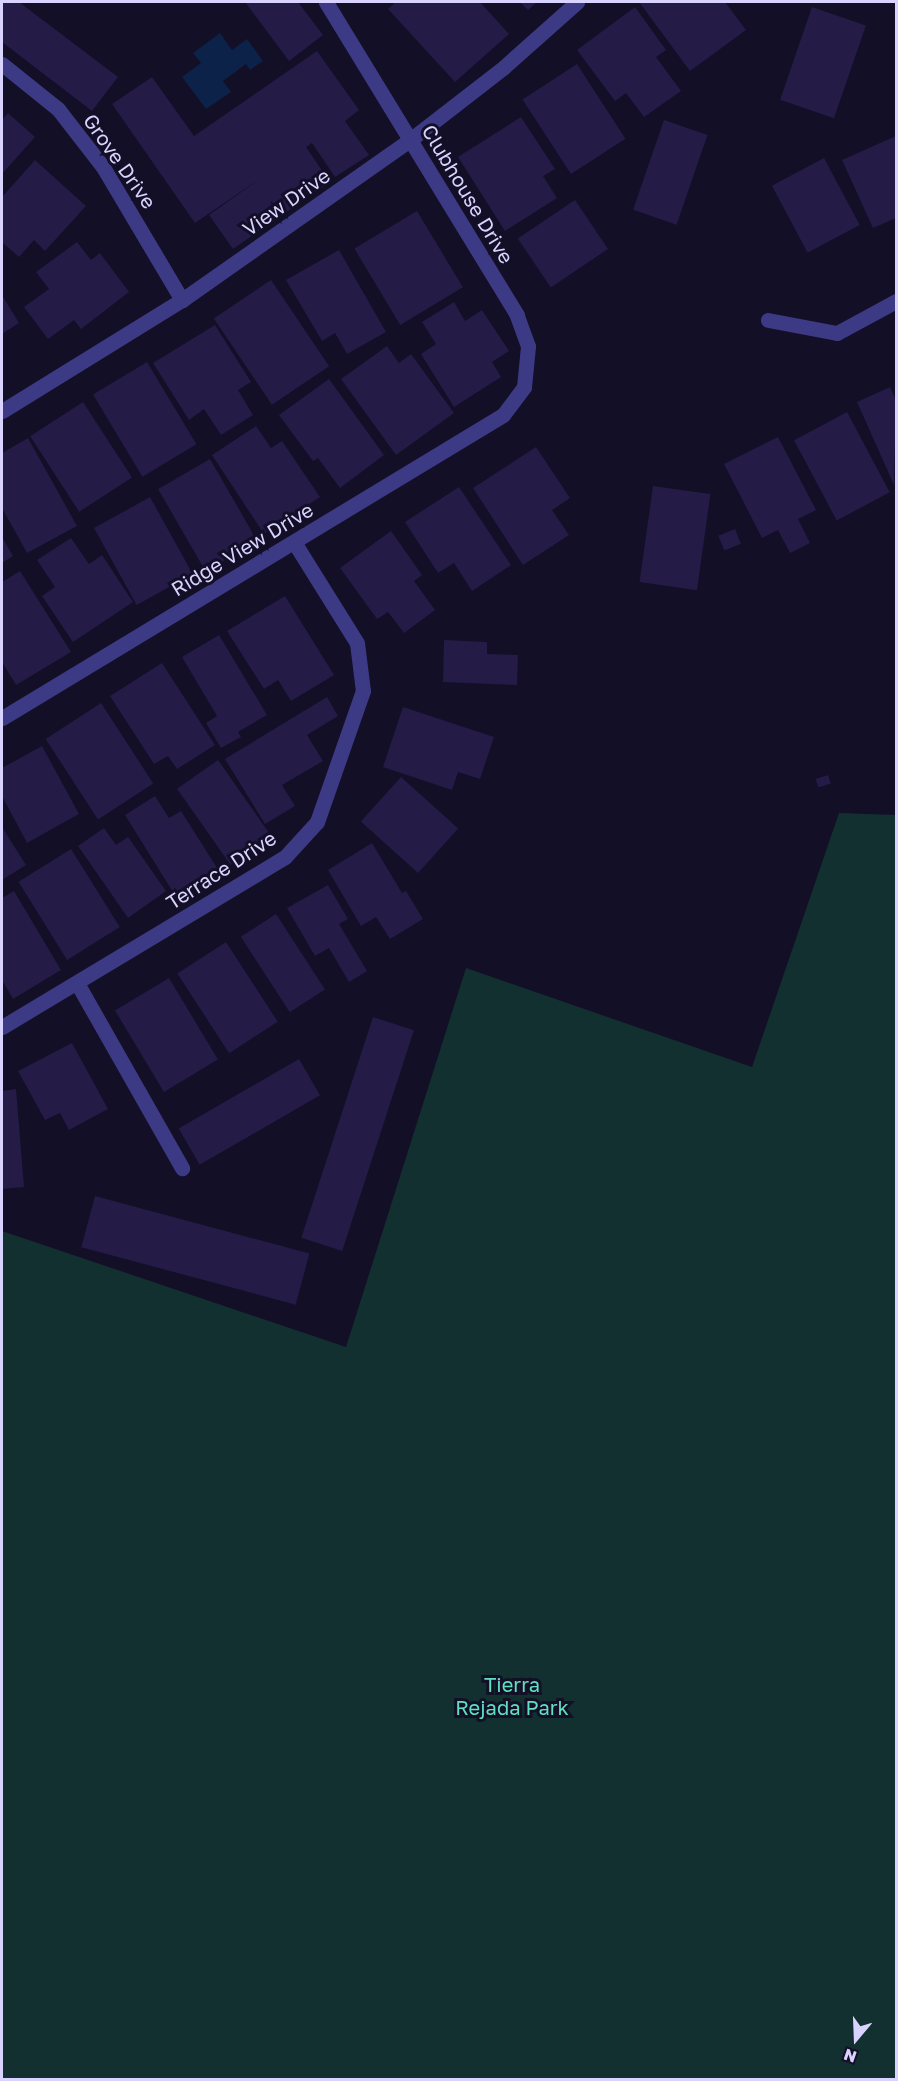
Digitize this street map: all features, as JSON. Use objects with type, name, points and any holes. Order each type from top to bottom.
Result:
[{"type":"street","name":"Clubhouse Drive","points":[[326,2],[517,315],[528,346],[524,387],[503,415]]},
{"type":"street","name":"View Drive","points":[[2,411],[182,300],[410,140],[504,67],[577,2]]},
{"type":"street","name":"Grove Drive","points":[[2,64],[58,109],[103,167],[182,300]]},
{"type":"street","points":[[768,321],[837,333],[897,301]]},
{"type":"street","name":"Ridge View Drive","points":[[2,718],[503,415]]},
{"type":"street","name":"Terrace Drive","points":[[2,1027],[285,857],[317,822],[363,691],[357,644],[294,542]]},
{"type":"street","points":[[77,983],[182,1168]]},
{"type":"green space","name":"Tierra Rejada Park","points":[[839,813],[896,815],[896,2079],[2,2079],[2,1231],[346,1347],[466,968],[752,1067]]},
{"type":"water","points":[[220,33],[232,50],[247,39],[263,61],[250,70],[246,64],[223,81],[231,92],[206,109],[182,77],[201,63],[193,53]]},
{"type":"building","points":[[2,2],[19,2],[118,77],[92,111],[2,42]]},
{"type":"building","points":[[245,2],[298,2],[323,35],[289,61]]},
{"type":"building","points":[[396,2],[480,2],[509,34],[455,82],[388,9]]},
{"type":"building","points":[[520,2],[537,2],[528,10]]},
{"type":"building","points":[[639,2],[725,2],[746,30],[690,71]]},
{"type":"building","points":[[635,7],[666,50],[656,57],[681,91],[644,117],[626,93],[615,101],[577,50]]},
{"type":"building","points":[[812,7],[866,26],[834,118],[780,100]]},
{"type":"building","points":[[317,51],[359,110],[345,121],[369,155],[335,177],[312,143],[306,147],[330,182],[233,249],[209,215],[258,180],[195,223],[112,104],[152,77],[194,136]]},
{"type":"building","points":[[577,64],[625,139],[571,174],[522,99]]},
{"type":"building","points":[[8,113],[35,137],[2,174],[2,120]]},
{"type":"building","points":[[521,117],[555,169],[543,176],[557,198],[505,231],[458,157]]},
{"type":"building","points":[[664,120],[707,135],[677,225],[633,210]]},
{"type":"building","points":[[896,136],[896,218],[873,228],[842,160]]},
{"type":"building","points":[[824,158],[860,225],[808,253],[772,186]]},
{"type":"building","points":[[35,160],[86,206],[45,251],[34,240],[19,257],[2,242],[2,197]]},
{"type":"building","points":[[575,200],[608,249],[551,287],[518,239]]},
{"type":"building","points":[[417,211],[463,287],[400,325],[354,249]]},
{"type":"building","points":[[77,242],[91,260],[100,253],[129,292],[81,329],[74,320],[48,339],[24,307],[49,289],[36,272]]},
{"type":"building","points":[[339,250],[386,332],[347,354],[335,333],[322,341],[286,280]]},
{"type":"building","points":[[271,280],[329,366],[272,405],[214,319]]},
{"type":"building","points":[[2,295],[19,323],[2,334]]},
{"type":"building","points":[[454,302],[465,321],[482,310],[509,351],[492,362],[501,377],[454,407],[421,354],[436,344],[422,322]]},
{"type":"building","points":[[215,325],[251,382],[238,390],[253,415],[221,435],[204,409],[189,420],[153,363]]},
{"type":"building","points":[[387,346],[399,363],[411,354],[454,413],[396,455],[341,379]]},
{"type":"building","points":[[147,362],[196,444],[142,477],[93,394]]},
{"type":"building","points":[[329,379],[384,455],[340,488],[318,458],[313,461],[279,415]]},
{"type":"building","points":[[890,387],[896,400],[894,485],[857,402]]},
{"type":"building","points":[[83,402],[132,477],[79,512],[30,436]]},
{"type":"building","points":[[847,412],[890,492],[837,521],[794,440]]},
{"type":"building","points":[[256,426],[271,448],[282,441],[320,497],[264,534],[212,455]]},
{"type":"building","points":[[778,437],[816,510],[798,519],[810,543],[790,553],[778,530],[762,538],[724,464]]},
{"type":"building","points":[[28,438],[77,526],[27,553],[2,508],[2,453]]},
{"type":"building","points":[[536,447],[570,498],[552,510],[569,535],[523,565],[473,488]]},
{"type":"building","points":[[210,459],[258,541],[206,571],[158,489]]},
{"type":"building","points":[[653,486],[710,494],[697,590],[640,582]]},
{"type":"building","points":[[459,487],[511,565],[472,591],[454,563],[438,573],[405,522]]},
{"type":"building","points":[[150,497],[193,574],[137,605],[94,528]]},
{"type":"building","points":[[735,529],[741,544],[724,551],[718,536]]},
{"type":"building","points":[[391,531],[422,575],[414,581],[435,610],[404,633],[388,612],[377,619],[340,568]]},
{"type":"building","points":[[2,537],[13,556],[2,563]]},
{"type":"building","points":[[71,538],[89,564],[102,555],[133,602],[73,642],[42,596],[55,587],[37,560]]},
{"type":"building","points":[[20,571],[71,652],[16,685],[2,662],[2,582]]},
{"type":"building","points":[[285,596],[334,675],[291,701],[278,680],[264,689],[227,631]]},
{"type":"building","points":[[219,635],[267,715],[238,732],[241,737],[221,748],[206,723],[217,716],[182,657]]},
{"type":"building","points":[[444,640],[487,642],[487,654],[518,655],[517,685],[443,682]]},
{"type":"building","points":[[162,663],[215,745],[177,769],[168,756],[154,764],[110,696]]},
{"type":"building","points":[[327,697],[338,716],[307,735],[323,761],[282,785],[295,806],[265,824],[225,759]]},
{"type":"building","points":[[101,703],[153,784],[98,819],[46,739]]},
{"type":"building","points":[[403,707],[494,737],[480,779],[458,772],[452,790],[383,767]]},
{"type":"building","points":[[42,746],[79,814],[27,843],[2,796],[2,768]]},
{"type":"building","points":[[218,760],[271,836],[230,865],[177,789]]},
{"type":"building","points":[[828,775],[831,784],[818,788],[816,779]]},
{"type":"building","points":[[401,777],[458,829],[418,873],[361,822]]},
{"type":"building","points":[[155,796],[169,818],[181,811],[219,871],[176,897],[125,815]]},
{"type":"building","points":[[2,827],[26,865],[2,880]]},
{"type":"building","points":[[104,828],[116,845],[128,837],[166,891],[128,918],[78,846]]},
{"type":"building","points":[[372,843],[402,893],[406,891],[423,919],[390,939],[376,917],[361,926],[328,870]]},
{"type":"building","points":[[71,849],[120,927],[67,960],[18,882]]},
{"type":"building","points":[[328,885],[348,919],[339,924],[367,971],[349,982],[329,948],[315,956],[287,908]]},
{"type":"building","points":[[14,891],[61,970],[13,999],[2,980],[2,898]]},
{"type":"building","points":[[276,914],[325,989],[290,1012],[241,937]]},
{"type":"building","points":[[226,942],[278,1022],[229,1053],[177,974]]},
{"type":"building","points":[[169,978],[218,1059],[164,1092],[115,1010]]},
{"type":"building","points":[[373,1017],[414,1030],[342,1251],[301,1238]]},
{"type":"building","points":[[72,1043],[108,1109],[69,1130],[60,1113],[45,1120],[18,1071]]},
{"type":"building","points":[[299,1059],[320,1095],[200,1165],[179,1128]]},
{"type":"building","points":[[16,1089],[24,1187],[2,1189],[2,1091]]},
{"type":"building","points":[[95,1196],[309,1253],[296,1305],[81,1247]]}]
